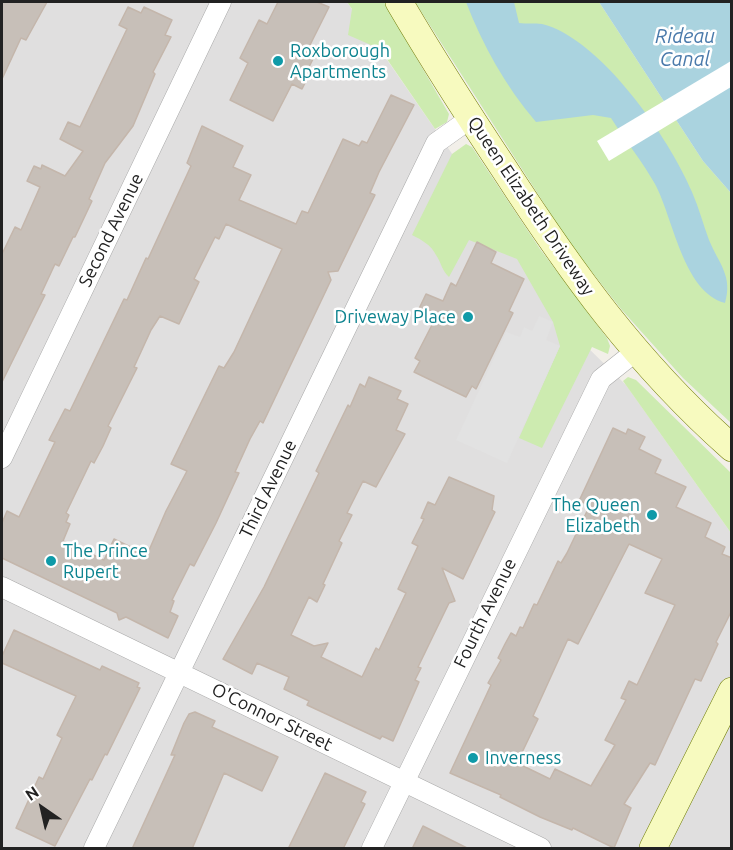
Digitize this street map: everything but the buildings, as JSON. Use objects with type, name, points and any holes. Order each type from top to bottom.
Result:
[{"type":"main road","name":"Queen Elizabeth Driveway","points":[[399,2],[567,265],[635,352],[732,448]]},
{"type":"main road","points":[[653,849],[732,691]]},
{"type":"street","name":"Second Avenue","points":[[2,458],[221,2]]},
{"type":"street","name":"Third Avenue","points":[[94,849],[436,142],[471,118]]},
{"type":"street","name":"Fourth Avenue","points":[[372,849],[601,378],[635,352]]},
{"type":"street","name":"O'Connor Street","points":[[2,587],[541,849]]},
{"type":"shaded area","points":[[2,2],[347,2],[583,343],[626,385],[731,533],[731,848],[2,848]]},
{"type":"shaded area","points":[[539,316],[553,322],[546,340],[560,346],[507,463],[456,440],[506,332],[520,337],[524,327],[532,331]]},
{"type":"green space","points":[[347,2],[384,2],[449,114],[447,122],[435,129],[380,49],[348,35],[352,9]]},
{"type":"green space","points":[[415,2],[599,2],[703,161],[731,193],[731,423],[683,378],[621,309],[570,244]]},
{"type":"green space","points":[[466,144],[472,147],[540,249],[607,338],[610,346],[608,354],[592,347],[542,448],[519,438],[560,346],[553,322],[517,259],[469,240],[449,277],[432,248],[412,235],[452,154]]},
{"type":"green space","points":[[628,377],[636,380],[731,473],[731,533],[623,381]]},
{"type":"water","points":[[466,2],[514,2],[519,23],[542,24],[564,33],[587,49],[609,69],[630,93],[667,145],[692,192],[709,240],[726,278],[725,303],[711,296],[689,269],[655,184],[611,118],[593,115],[536,122],[496,65],[479,34]]},
{"type":"water","name":"Rideau Canal","points":[[599,2],[731,2],[731,193],[703,161]]},
{"type":"pier","points":[[731,61],[731,87],[609,161],[597,141]]},
{"type":"place","name":"Roxborough Apartments","points":[[278,61]]},
{"type":"place","name":"Driveway Place","points":[[468,317]]},
{"type":"place","name":"The Queen Elizabeth","points":[[652,515]]},
{"type":"place","name":"The Prince Rupert","points":[[51,561]]},
{"type":"place","name":"Inverness","points":[[473,758]]}]
